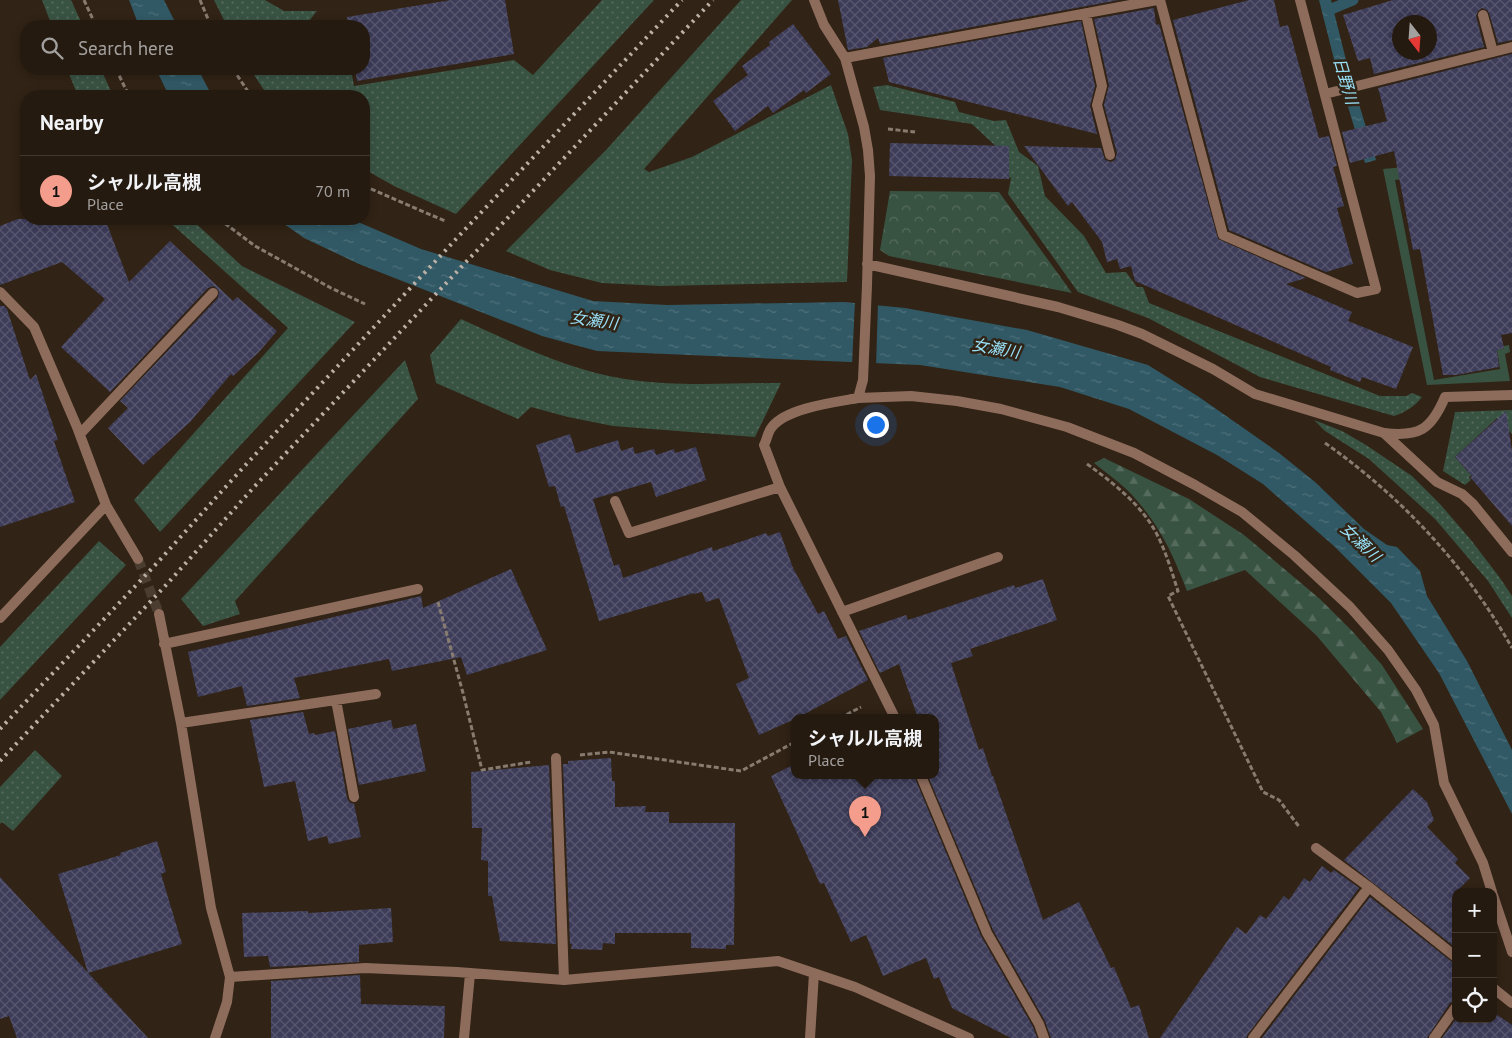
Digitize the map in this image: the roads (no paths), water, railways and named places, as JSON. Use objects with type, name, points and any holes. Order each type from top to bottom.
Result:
[{"type":"street","points":[[814,0],[824,24],[845,58],[864,127],[868,150],[870,176],[867,285],[863,380],[858,398]]},
{"type":"street","points":[[845,58],[1159,0],[1223,235],[1357,293],[1376,289],[1300,0]]},
{"type":"street","points":[[1086,14],[1102,86],[1097,105],[1110,155]]},
{"type":"street","points":[[1482,15],[1493,52]]},
{"type":"street","points":[[1325,94],[1512,47]]},
{"type":"street","points":[[867,264],[1058,307],[1118,325],[1142,334],[1213,368],[1255,394],[1384,433],[1416,433],[1430,424],[1438,414],[1445,398],[1512,395]]},
{"type":"street","points":[[0,292],[34,328],[80,434],[106,505],[138,558]]},
{"type":"street","points":[[80,434],[213,294]]},
{"type":"street","points":[[893,714],[780,487],[764,445],[772,426],[791,413],[822,404],[858,398],[912,396],[1002,409],[1067,427],[1134,453],[1196,485],[1242,512],[1294,555],[1350,607],[1388,650],[1416,690],[1434,726],[1444,784],[1483,862],[1491,888]]},
{"type":"street","points":[[1384,433],[1437,482],[1462,494],[1473,504],[1512,552]]},
{"type":"street","points":[[615,501],[629,533],[780,487]]},
{"type":"street","points":[[0,618],[106,505]]},
{"type":"street","points":[[842,612],[998,556]]},
{"type":"street","points":[[164,644],[418,588]]},
{"type":"street","points":[[159,614],[181,723],[211,908],[230,977],[227,1002],[215,1038]]},
{"type":"street","points":[[181,723],[376,694]]},
{"type":"street","points":[[336,700],[354,797]]},
{"type":"street","points":[[556,758],[564,980]]},
{"type":"street","points":[[922,779],[987,932],[1039,1024],[1044,1038]]},
{"type":"street","points":[[1316,848],[1369,887],[1452,954]]},
{"type":"street","points":[[1253,1038],[1369,887]]},
{"type":"street","points":[[1497,905],[1512,952]]},
{"type":"street","points":[[230,977],[365,968],[457,972],[564,980],[778,961],[855,987],[969,1038]]},
{"type":"street","points":[[810,1038],[814,973]]},
{"type":"street","points":[[464,1038],[470,974]]},
{"type":"street","points":[[1497,991],[1512,1003]]},
{"type":"street","points":[[1434,1038],[1452,1013]]},
{"type":"water","points":[[129,0],[164,0],[174,20],[137,20]]},
{"type":"water","name":"日野川","points":[[1319,0],[1331,0],[1348,68],[1376,160],[1365,163],[1336,67]]},
{"type":"water","points":[[159,75],[201,75],[209,90],[166,90]]},
{"type":"water","name":"女瀬川","points":[[286,225],[365,225],[421,249],[593,301],[667,305],[844,302],[905,308],[1027,330],[1148,365],[1199,397],[1279,453],[1315,482],[1364,529],[1387,545],[1397,547],[1420,571],[1427,596],[1467,661],[1512,750],[1512,814],[1439,673],[1391,603],[1335,547],[1263,484],[1217,455],[1129,409],[1060,387],[920,365],[597,351],[542,336],[359,264],[304,238]]},
{"type":"waterway","points":[[1329,10],[1353,0]]},
{"type":"tunnel","points":[[138,559],[159,614]]},
{"type":"railway","points":[[0,729],[158,562],[456,239],[682,0]]},
{"type":"railway","points":[[0,761],[167,584],[254,487],[713,0]]},
{"type":"place","name":"シャルル高槻","points":[[865,837]]}]
